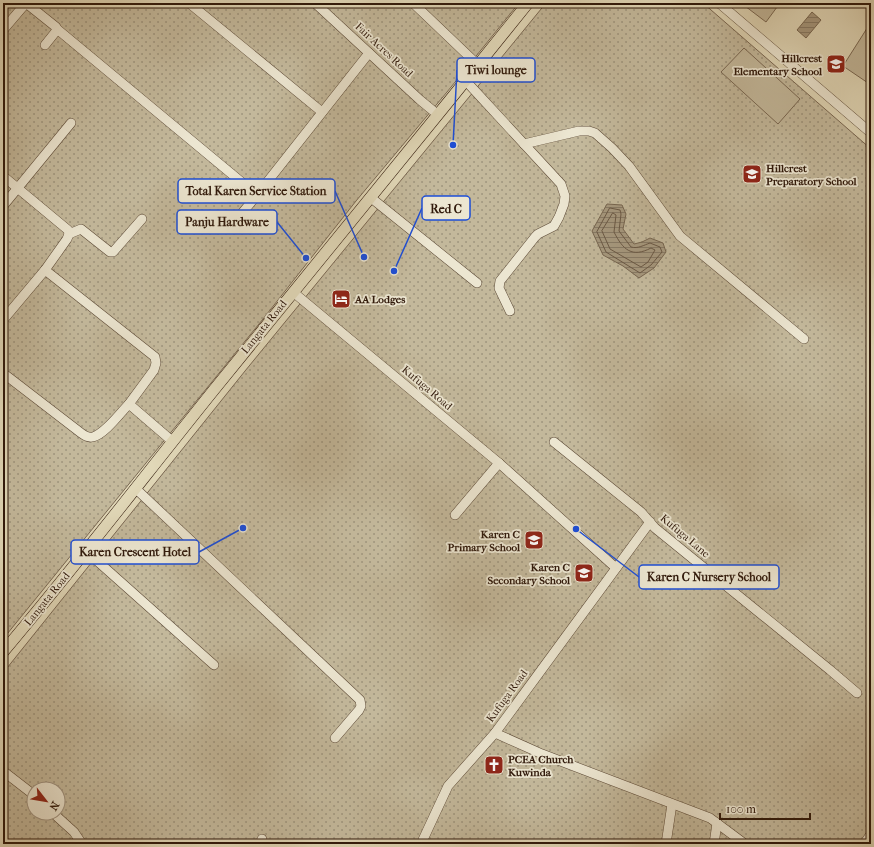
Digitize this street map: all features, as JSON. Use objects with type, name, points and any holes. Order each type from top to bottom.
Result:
[{"type":"main road","name":"Langata Road","points":[[3,652],[86,551],[172,441],[528,3]]},
{"type":"street","points":[[3,30],[26,3],[257,194]]},
{"type":"street","points":[[189,3],[322,112]]},
{"type":"street","name":"Fair Acres Road","points":[[315,3],[437,114]]},
{"type":"street","points":[[413,3],[478,65]]},
{"type":"street","points":[[720,3],[871,133]]},
{"type":"street","points":[[45,45],[57,29]]},
{"type":"street","points":[[229,229],[369,53]]},
{"type":"street","points":[[465,80],[562,184],[565,196],[564,204],[554,226],[535,237],[500,281],[499,288],[510,311]]},
{"type":"street","points":[[3,206],[71,123]]},
{"type":"street","points":[[524,144],[579,131],[589,131],[595,133],[629,166],[680,236],[804,340]]},
{"type":"street","points":[[3,176],[66,227],[69,234]]},
{"type":"street","points":[[370,197],[477,283]]},
{"type":"street","points":[[3,320],[45,270],[69,234],[81,229],[110,252],[113,252],[142,219]]},
{"type":"street","points":[[3,373],[81,434],[89,437],[95,436],[105,429],[129,404],[154,370],[156,362],[155,356],[45,270]]},
{"type":"street","name":"Kufuga Road","points":[[293,292],[499,463],[616,568]]},
{"type":"street","points":[[129,404],[172,441]]},
{"type":"street","name":"Kufuga Lane","points":[[554,442],[641,512],[655,528],[857,693]]},
{"type":"street","points":[[455,515],[499,463]]},
{"type":"street","points":[[135,488],[360,700],[361,706],[359,710],[335,738]]},
{"type":"street","name":"Kufuga Road","points":[[650,522],[495,733],[542,754],[703,815],[717,823],[745,844]]},
{"type":"street","points":[[86,551],[214,665]]},
{"type":"street","points":[[421,844],[448,786],[495,733]]},
{"type":"street","points":[[3,771],[26,789]]},
{"type":"street","points":[[666,844],[672,804]]},
{"type":"street","points":[[62,821],[74,832],[82,844]]},
{"type":"street","points":[[714,844],[717,823]]},
{"type":"street","points":[[864,844],[871,834]]},
{"type":"shaded area","points":[[3,3],[519,3],[356,201],[263,319],[3,639]]},
{"type":"shaded area","points":[[546,3],[703,3],[871,149],[871,844],[3,844],[3,673],[245,371]]},
{"type":"shaded area","points":[[741,3],[780,3],[766,22]]},
{"type":"shaded area","points":[[871,22],[871,85],[843,66]]},
{"type":"shaded area","points":[[744,48],[800,99],[778,124],[721,72]]},
{"type":"water","points":[[812,12],[821,20],[806,38],[797,30]]},
{"type":"water","points":[[607,204],[622,205],[626,214],[623,229],[634,244],[650,238],[663,243],[666,252],[654,268],[639,278],[623,266],[603,255],[592,231]]},
{"type":"place","name":"Hillcrest Elementary School","points":[[836,64]]},
{"type":"place","name":"Tiwi lounge","points":[[453,145]]},
{"type":"place","name":"Hillcrest Preparatory School","points":[[752,174]]},
{"type":"place","name":"Total Karen Service Station","points":[[364,257]]},
{"type":"place","name":"Panju Hardware","points":[[306,258]]},
{"type":"place","name":"Red C","points":[[394,271]]},
{"type":"place","name":"AA Lodges","points":[[341,299]]},
{"type":"place","name":"Karen Crescent Hotel","points":[[243,528]]},
{"type":"place","name":"Karen C Nursery School","points":[[576,529]]},
{"type":"place","name":"Karen C Primary School","points":[[534,540]]},
{"type":"place","name":"Karen C Secondary School","points":[[584,573]]},
{"type":"place","name":"PCEA Church Kuwinda","points":[[494,765]]}]
